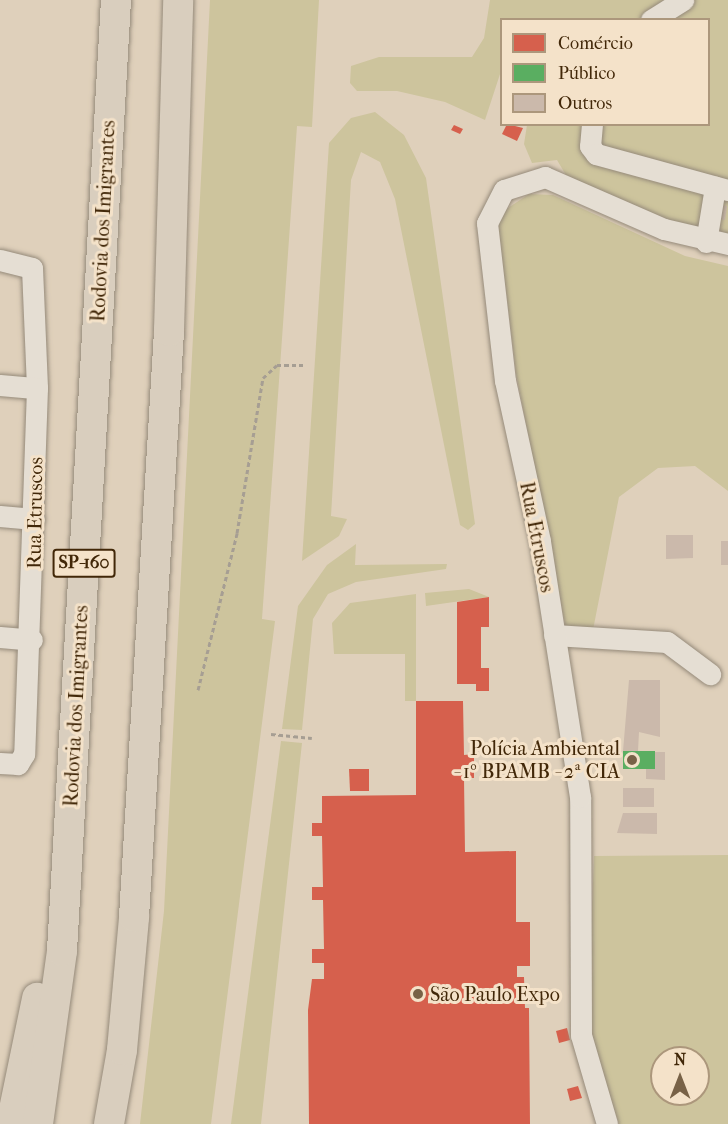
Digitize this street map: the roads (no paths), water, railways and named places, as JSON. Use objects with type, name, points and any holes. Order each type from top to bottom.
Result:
[{"type":"highway","name":"Rodovia dos Imigrantes","points":[[38,1124],[62,951],[116,0]]},
{"type":"highway","points":[[117,1124],[169,331],[178,0]]},
{"type":"highway","points":[[10,1124],[67,857]]},
{"type":"highway","points":[[109,1124],[122,1050]]},
{"type":"street","points":[[654,18],[683,0]]},
{"type":"street","points":[[592,126],[590,146],[596,154],[721,188],[706,242]]},
{"type":"street","name":"Rua Etruscos","points":[[607,1124],[581,1035],[581,807],[540,541],[505,381],[487,223],[494,203],[504,190],[545,177],[706,242],[728,244]]},
{"type":"street","name":"Rua Etruscos","points":[[0,260],[29,265],[37,388],[32,640],[10,762]]},
{"type":"street","points":[[0,385],[37,388]]},
{"type":"street","points":[[0,516],[34,519]]},
{"type":"street","points":[[554,635],[667,642],[710,674]]},
{"type":"street","points":[[0,637],[32,640]]},
{"type":"place","name":"Polícia Ambiental - 1º BPAMB - 2ª CIA","points":[[632,760]]},
{"type":"place","name":"São Paulo Expo","points":[[418,994]]}]
